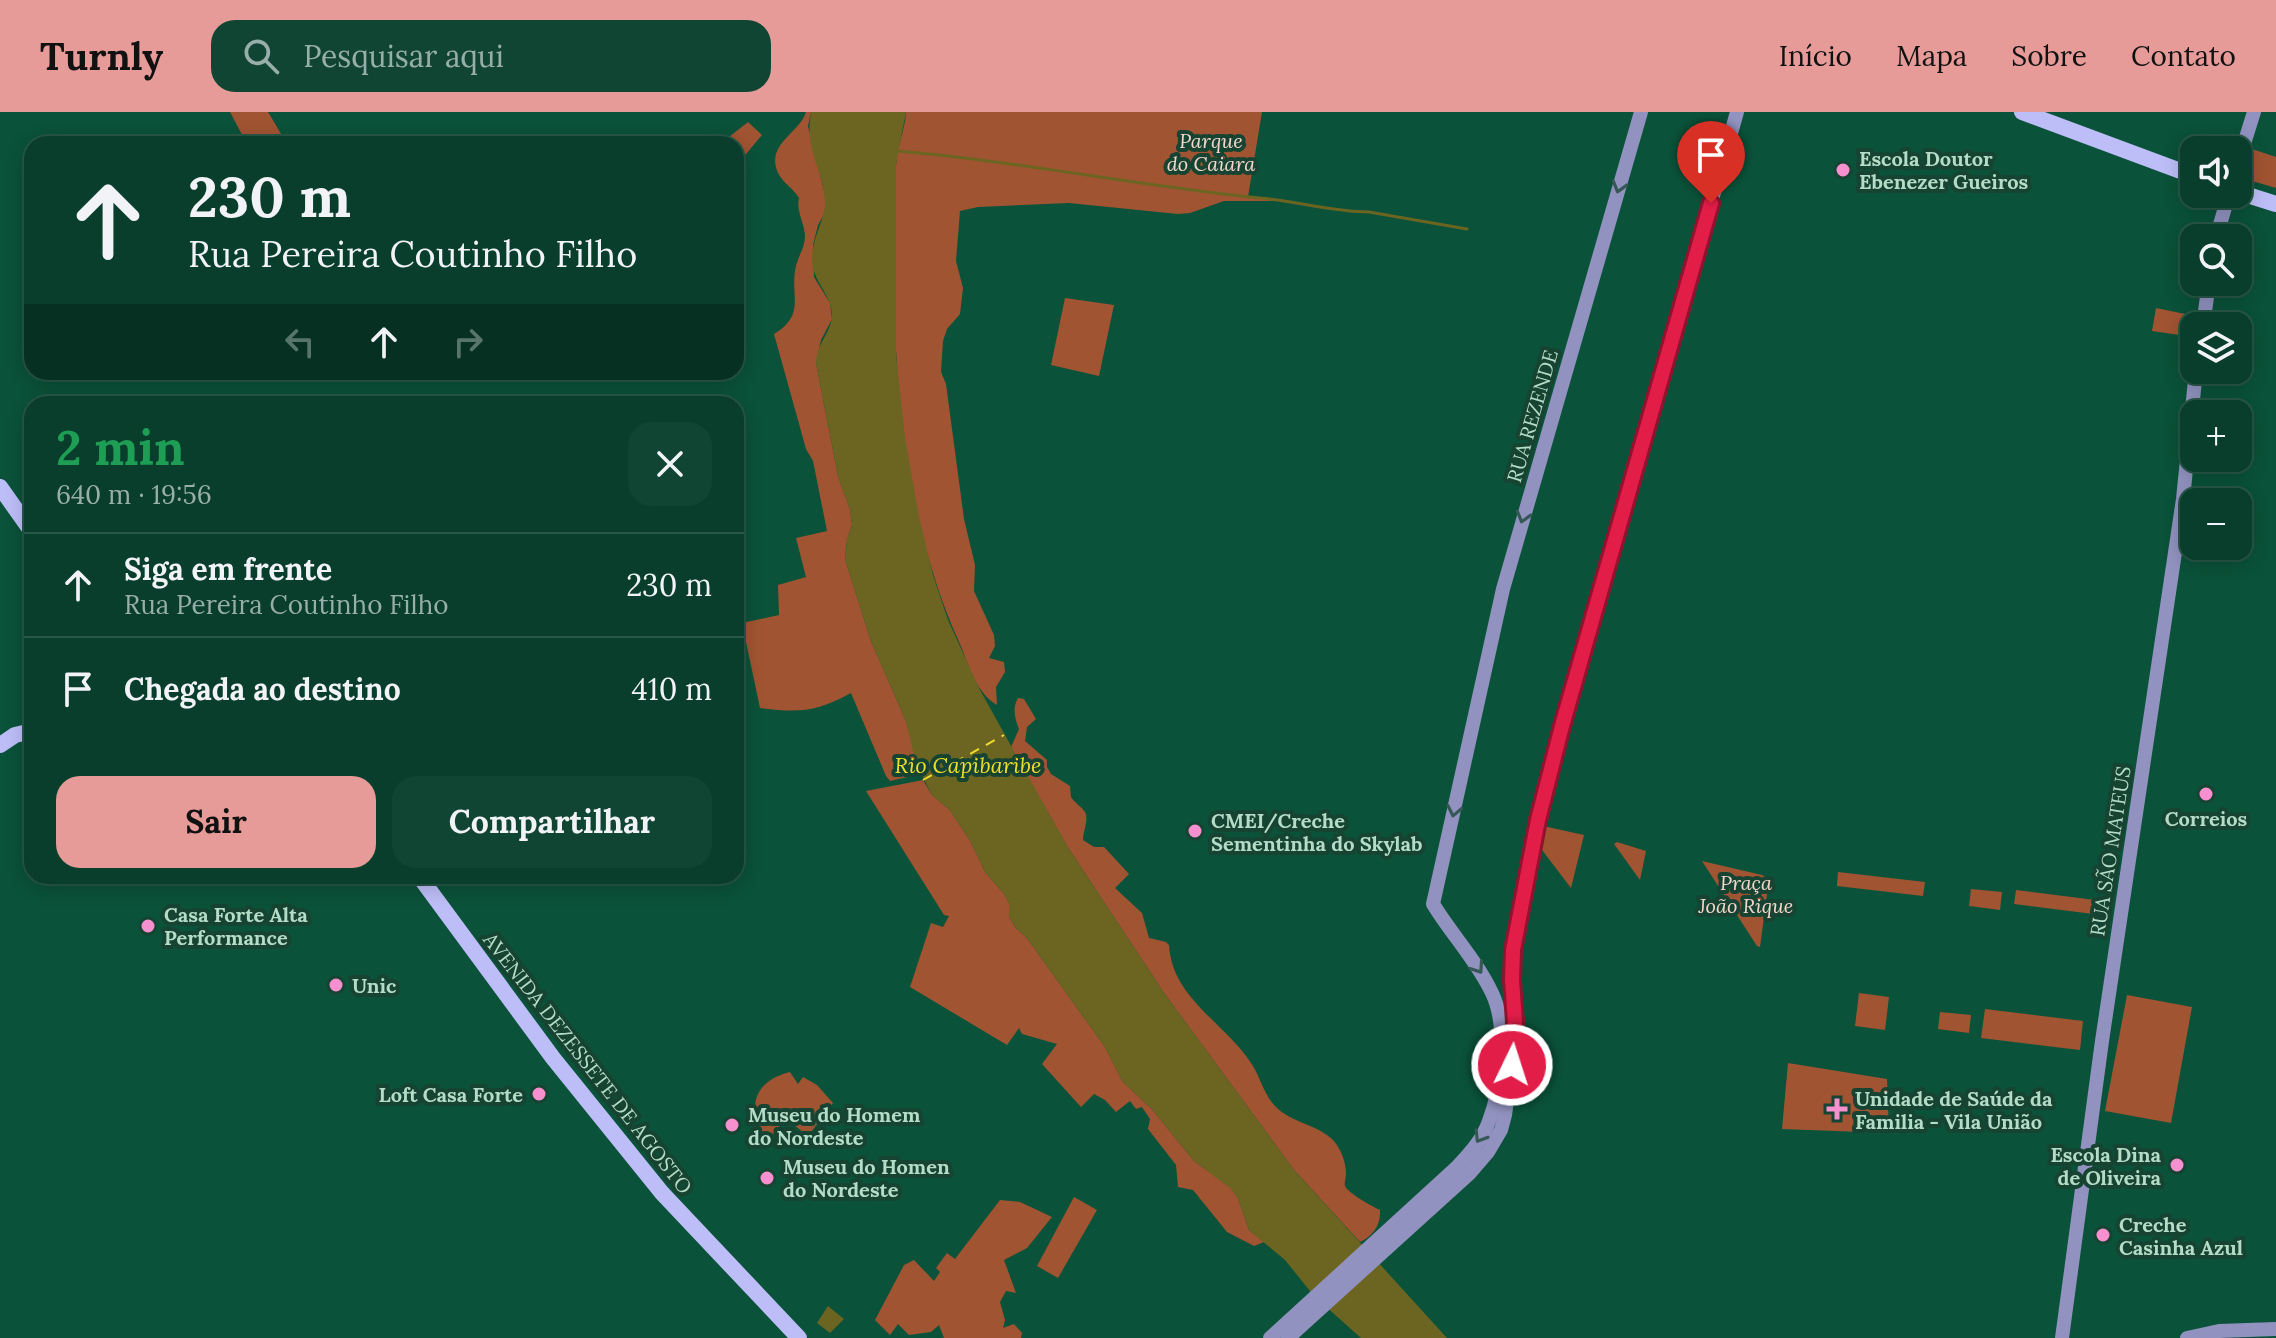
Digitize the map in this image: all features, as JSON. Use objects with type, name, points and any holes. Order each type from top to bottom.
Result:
[{"type":"main road","points":[[2022,112],[2180,171]]},
{"type":"main road","points":[[2252,196],[2276,204]]},
{"type":"main road","points":[[0,487],[24,521]]},
{"type":"main road","points":[[0,745],[24,733]]},
{"type":"main road","name":"AVENIDA DEZESSETE DE AGOSTO","points":[[425,884],[553,1058],[662,1193],[799,1338]]},
{"type":"street","name":"RUA REZENDE","points":[[1494,996],[1483,975],[1433,904],[1503,589],[1641,112]]},
{"type":"street","points":[[1270,1338],[1457,1167],[1476,1146],[1489,1124],[1515,1022],[1513,950],[1554,754],[1737,112]]},
{"type":"street","points":[[2246,136],[2254,112]]},
{"type":"street","name":"RUA SÃO MATEUS","points":[[2062,1338],[2096,1082],[2183,499],[2195,384]]},
{"type":"street","points":[[1494,996],[1505,1001],[1513,997]]},
{"type":"street","points":[[1288,1338],[1470,1173],[1488,1152],[1501,1130],[1505,1115],[1506,1064],[1502,1027],[1494,996]]},
{"type":"street","points":[[2187,1338],[2219,1331],[2276,1329]]},
{"type":"green space","points":[[230,112],[268,112],[282,136],[243,136]]},
{"type":"green space","points":[[806,112],[811,112],[808,126],[825,195],[826,211],[818,225],[813,245],[814,277],[830,303],[832,319],[821,340],[816,363],[838,476],[850,509],[852,525],[845,559],[871,641],[906,721],[921,774],[890,781],[851,693],[807,710],[760,708],[744,632],[744,623],[779,615],[778,585],[806,577],[796,538],[827,531],[813,461],[806,449],[774,334],[784,327],[794,311],[794,276],[805,235],[799,198],[778,173],[776,154]]},
{"type":"green space","name":"Parque do Caiara","points":[[906,112],[1262,112],[1248,197],[1280,201],[1224,201],[1178,214],[1069,203],[978,207],[960,211],[956,261],[963,288],[960,314],[947,329],[943,341],[941,372],[946,384],[964,519],[975,565],[974,591],[994,635],[995,646],[989,658],[1004,662],[1005,672],[996,687],[997,705],[974,678],[939,590],[922,532],[910,472],[901,410],[894,285],[896,166]]},
{"type":"green space","points":[[748,122],[762,135],[744,156],[744,136],[730,136]]},
{"type":"green space","points":[[2252,149],[2276,157],[2276,188],[2252,181]]},
{"type":"green space","points":[[1065,298],[1114,305],[1099,376],[1051,365]]},
{"type":"green space","points":[[2156,308],[2180,313],[2180,335],[2152,331]]},
{"type":"green space","points":[[1018,698],[1024,699],[1036,719],[1027,727],[1025,741],[1047,760],[1051,774],[1070,786],[1071,797],[1086,815],[1083,840],[1094,847],[1104,847],[1129,874],[1115,888],[1142,913],[1149,938],[1169,945],[1172,964],[1189,995],[1240,1048],[1275,1106],[1333,1140],[1344,1160],[1347,1189],[1380,1210],[1378,1225],[1365,1240],[1360,1242],[1294,1170],[1164,993],[1067,846],[1011,747],[1019,729],[1015,714]]},
{"type":"green space","points":[[923,780],[932,795],[950,810],[971,842],[985,872],[1005,895],[1009,903],[1009,916],[1015,927],[1027,938],[1105,1047],[1123,1082],[1152,1109],[1194,1161],[1230,1187],[1238,1198],[1249,1230],[1264,1242],[1254,1246],[1227,1232],[1193,1190],[1178,1187],[1176,1165],[1148,1129],[1150,1119],[1142,1107],[1136,1109],[1130,1101],[1116,1112],[1094,1094],[1081,1107],[1042,1064],[1057,1044],[1022,1034],[1019,1028],[1007,1045],[910,987],[931,923],[943,927],[949,916],[944,915],[866,791]]},
{"type":"green space","points":[[1543,826],[1584,835],[1571,888],[1539,846]]},
{"type":"green space","points":[[1617,842],[1646,851],[1640,880],[1614,844]]},
{"type":"green space","name":"Praça João Rique","points":[[1702,861],[1769,879],[1760,947],[1757,946]]},
{"type":"green space","points":[[1838,872],[1925,882],[1923,896],[1837,886]]},
{"type":"green space","points":[[1971,889],[2002,892],[2000,910],[1969,906]]},
{"type":"green space","points":[[2016,890],[2103,901],[2101,915],[2014,904]]},
{"type":"green space","points":[[1859,993],[1889,997],[1885,1030],[1855,1026]]},
{"type":"green space","points":[[2127,995],[2192,1007],[2171,1123],[2105,1111]]},
{"type":"green space","points":[[1985,1009],[2083,1021],[2080,1050],[1981,1038]]},
{"type":"green space","points":[[1940,1012],[1971,1015],[1969,1033],[1938,1029]]},
{"type":"green space","points":[[1788,1063],[1887,1079],[1889,1133],[1782,1129]]},
{"type":"green space","points":[[790,1072],[798,1084],[803,1077],[817,1085],[833,1103],[808,1136],[785,1118],[774,1134],[763,1133],[755,1112],[758,1095],[769,1081]]},
{"type":"green space","points":[[1074,1197],[1097,1210],[1058,1278],[1037,1266]]},
{"type":"green space","points":[[1000,1200],[1020,1202],[1052,1217],[1027,1248],[1004,1260],[1016,1293],[1006,1291],[1000,1302],[1005,1320],[1003,1328],[1014,1324],[1022,1333],[1021,1338],[944,1338],[939,1325],[931,1332],[909,1335],[898,1324],[890,1335],[875,1320],[904,1265],[914,1260],[934,1281],[940,1272],[936,1268],[947,1253],[955,1259]]},
{"type":"water","name":"Rio Capibaribe","points":[[811,112],[906,112],[896,164],[896,355],[905,438],[933,575],[948,620],[980,690],[1067,846],[1164,993],[1294,1170],[1447,1338],[1361,1338],[1314,1296],[1285,1260],[1249,1230],[1238,1198],[1230,1188],[1194,1161],[1152,1109],[1123,1082],[1105,1047],[1027,938],[1015,927],[1009,916],[1009,903],[1005,895],[985,872],[971,842],[950,810],[932,795],[916,764],[906,721],[871,641],[845,559],[852,525],[850,509],[838,476],[816,363],[832,317],[812,261],[825,202],[810,138]]},
{"type":"water","points":[[828,1306],[844,1319],[830,1333],[817,1323]]},
{"type":"waterway","points":[[897,151],[1274,199],[1467,229]]},
{"type":"ferry route","points":[[923,780],[1004,735]]},
{"type":"place","name":"Escola Doutor Ebenezer Gueiros","points":[[1843,170]]},
{"type":"place","name":"Correios","points":[[2206,794]]},
{"type":"place","name":"CMEI/Creche Sementinha do Skylab","points":[[1195,831]]},
{"type":"place","name":"Casa Forte Alta Performance","points":[[148,926]]},
{"type":"place","name":"Unic","points":[[336,985]]},
{"type":"place","name":"Loft Casa Forte","points":[[539,1094]]},
{"type":"place","name":"Unidade de Saúde da Familia - Vila União","points":[[1837,1109]]},
{"type":"place","name":"Museu do Homem do Nordeste","points":[[732,1125]]},
{"type":"place","name":"Escola Dina de Oliveira","points":[[2177,1165]]},
{"type":"place","name":"Museu do Homen do Nordeste","points":[[767,1178]]},
{"type":"place","name":"Creche Casinha Azul","points":[[2103,1235]]},
{"type":"route","points":[[1512,1065],[1515,1043],[1513,950],[1538,820],[1554,754],[1711,203]]}]
